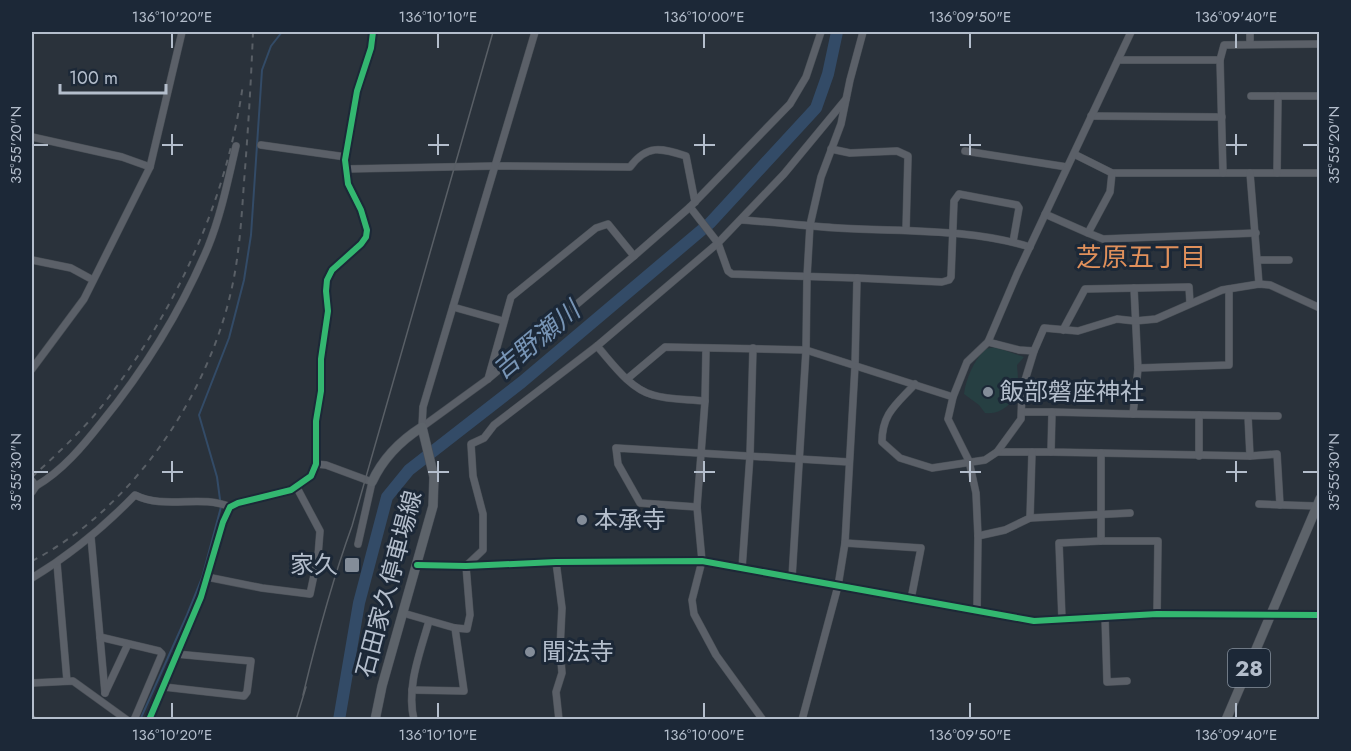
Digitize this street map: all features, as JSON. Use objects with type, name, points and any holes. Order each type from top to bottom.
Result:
[{"type":"main road","name":"石田家久停車場線","points":[[372,482],[387,456],[409,435],[422,427],[435,484],[434,506],[382,686],[375,720]]},
{"type":"main road","name":"28","points":[[1226,720],[1318,503]]},
{"type":"street","points":[[32,369],[84,299],[150,168],[182,32]]},
{"type":"street","points":[[32,578],[57,563],[91,537],[135,495],[157,501],[224,504],[291,490],[311,476],[316,464],[316,421],[328,311],[327,280],[332,270],[361,244],[366,237],[367,230],[361,210],[348,184],[346,157],[357,92],[371,48],[373,32]]},
{"type":"street","points":[[422,427],[423,407],[535,32]]},
{"type":"street","points":[[422,427],[488,379],[692,204],[790,104],[806,77],[821,32]]},
{"type":"street","points":[[792,578],[806,350],[810,225],[820,177],[841,124],[863,32]]},
{"type":"street","points":[[977,610],[976,493],[969,461],[948,419],[953,397],[967,362],[988,342],[1131,32]]},
{"type":"street","points":[[1250,32],[1250,43]]},
{"type":"street","points":[[1223,173],[1220,60],[1224,45],[1320,44]]},
{"type":"street","points":[[1118,60],[1220,60]]},
{"type":"street","points":[[1251,96],[1320,96]]},
{"type":"street","points":[[1277,173],[1278,96]]},
{"type":"street","points":[[466,566],[483,550],[483,514],[473,476],[471,444],[484,438],[494,425],[597,346],[718,243],[784,174],[846,99]]},
{"type":"street","points":[[1091,116],[1222,117]]},
{"type":"street","points":[[32,137],[122,157],[150,168]]},
{"type":"street","points":[[261,145],[346,157]]},
{"type":"street","points":[[33,486],[51,478],[89,438],[153,355],[208,246],[223,201],[236,146]]},
{"type":"street","points":[[346,169],[494,166],[630,167],[643,154],[663,149],[686,156],[692,204],[700,220],[718,243],[728,271],[732,274],[946,282],[951,277],[954,201],[959,194],[1017,205],[1019,208],[1013,242]]},
{"type":"street","points":[[831,149],[850,153],[897,152],[908,156],[906,230]]},
{"type":"street","points":[[965,151],[1068,167]]},
{"type":"street","points":[[1074,154],[1112,174],[1320,173]]},
{"type":"street","points":[[1250,173],[1259,284]]},
{"type":"street","points":[[1088,233],[1110,192],[1112,174]]},
{"type":"street","points":[[1046,214],[1103,239],[1256,233]]},
{"type":"street","points":[[742,220],[837,228],[953,233],[1013,242],[1030,247]]},
{"type":"street","points":[[488,379],[511,297],[596,228],[608,224],[634,256]]},
{"type":"street","points":[[32,260],[71,268],[93,280]]},
{"type":"street","points":[[1258,260],[1289,260]]},
{"type":"street","points":[[801,720],[838,586],[845,543],[855,366],[857,278]]},
{"type":"street","points":[[915,384],[886,415],[882,428],[882,442],[900,458],[932,468],[985,460],[997,452],[1021,419],[1022,390],[1044,328],[1078,331],[1117,319],[1135,321],[1156,319],[1228,289],[1259,284],[1270,285],[1320,308]]},
{"type":"street","points":[[1062,330],[1085,289],[1189,287],[1190,303]]},
{"type":"street","points":[[1133,414],[1138,368],[1134,288]]},
{"type":"street","points":[[1138,368],[1229,365],[1228,289]]},
{"type":"street","points":[[453,307],[503,321]]},
{"type":"street","points":[[988,342],[1019,350],[1034,351]]},
{"type":"street","points":[[597,346],[627,379],[643,391],[654,396],[705,401]]},
{"type":"street","points":[[627,379],[665,347],[806,350],[953,397]]},
{"type":"street","points":[[742,569],[750,455],[753,348]]},
{"type":"street","points":[[706,349],[705,401],[697,507],[702,561],[692,600],[696,620],[716,655],[763,720]]},
{"type":"street","points":[[1022,412],[1278,416]]},
{"type":"street","points":[[1051,452],[1052,412]]},
{"type":"street","points":[[1199,415],[1199,456]]},
{"type":"street","points":[[1248,416],[1250,456]]},
{"type":"street","points":[[697,507],[640,503],[618,464],[616,448],[849,462]]},
{"type":"street","points":[[997,452],[1199,456],[1277,454],[1280,505]]},
{"type":"street","points":[[1030,518],[1032,452]]},
{"type":"street","points":[[1101,453],[1101,541]]},
{"type":"street","points":[[316,464],[326,465],[372,482],[358,544]]},
{"type":"street","points":[[207,577],[262,588],[310,594],[318,556],[320,531],[296,486]]},
{"type":"street","points":[[1259,504],[1318,503]]},
{"type":"street","points":[[150,720],[201,597],[223,522],[224,504]]},
{"type":"street","points":[[978,536],[1005,530],[1030,518],[1130,513]]},
{"type":"street","points":[[91,537],[104,697]]},
{"type":"street","points":[[1062,619],[1059,543],[1158,542],[1157,614]]},
{"type":"street","points":[[845,543],[921,548],[911,598]]},
{"type":"street","points":[[417,565],[702,561],[1034,621],[1157,614],[1320,615]]},
{"type":"street","points":[[556,562],[562,608],[560,649],[562,672],[556,692],[560,720]]},
{"type":"street","points":[[57,563],[66,681]]},
{"type":"street","points":[[403,613],[455,628],[467,629],[470,615],[466,566]]},
{"type":"street","points":[[1105,617],[1107,682],[1127,681]]},
{"type":"street","points":[[414,720],[411,708],[412,690],[429,621]]},
{"type":"street","points":[[412,690],[464,691],[455,628]]},
{"type":"street","points":[[100,637],[159,651],[162,654],[134,720]]},
{"type":"street","points":[[104,697],[128,644]]},
{"type":"street","points":[[164,687],[244,696],[247,692],[250,661],[176,654]]},
{"type":"street","points":[[32,683],[73,681],[104,697],[127,720]]},
{"type":"green space","points":[[995,347],[1024,357],[1017,365],[1019,391],[1005,408],[985,413],[979,405],[964,394],[977,359],[985,349]]},
{"type":"waterway","points":[[140,720],[202,578],[221,507],[217,477],[199,415],[229,338],[244,280],[251,235],[262,70],[271,46],[282,32]]},
{"type":"waterway","name":"吉野瀬川","points":[[339,720],[359,603],[387,497],[409,470],[522,382],[710,223],[816,108],[828,74],[837,32]]},
{"type":"tram line","points":[[303,695],[325,609],[352,526],[493,32]]},
{"type":"tram line","points":[[296,720],[306,687]]},
{"type":"railway","points":[[32,561],[70,538],[105,509],[137,476],[165,439],[189,400],[209,358],[225,315],[238,250],[253,32]]},
{"type":"railway","points":[[32,477],[77,434],[102,406],[153,333],[174,294],[211,213],[235,128],[243,84]]},
{"type":"cycle path","points":[[149,720],[201,597],[223,522],[230,507],[291,490],[311,476],[316,464],[316,421],[328,311],[327,280],[332,270],[361,244],[366,237],[367,230],[361,210],[348,184],[345,160],[357,91],[371,48],[373,32]]},
{"type":"cycle path","points":[[417,565],[702,561],[1034,621],[1157,614],[1320,615]]},
{"type":"place","name":"飯部磐座神社","points":[[988,392]]},
{"type":"place","name":"本承寺","points":[[582,520]]},
{"type":"place","name":"家久","points":[[352,565]]},
{"type":"place","name":"聞法寺","points":[[530,652]]},
{"type":"district","name":"芝原五丁目","points":[[1141,257]]}]
